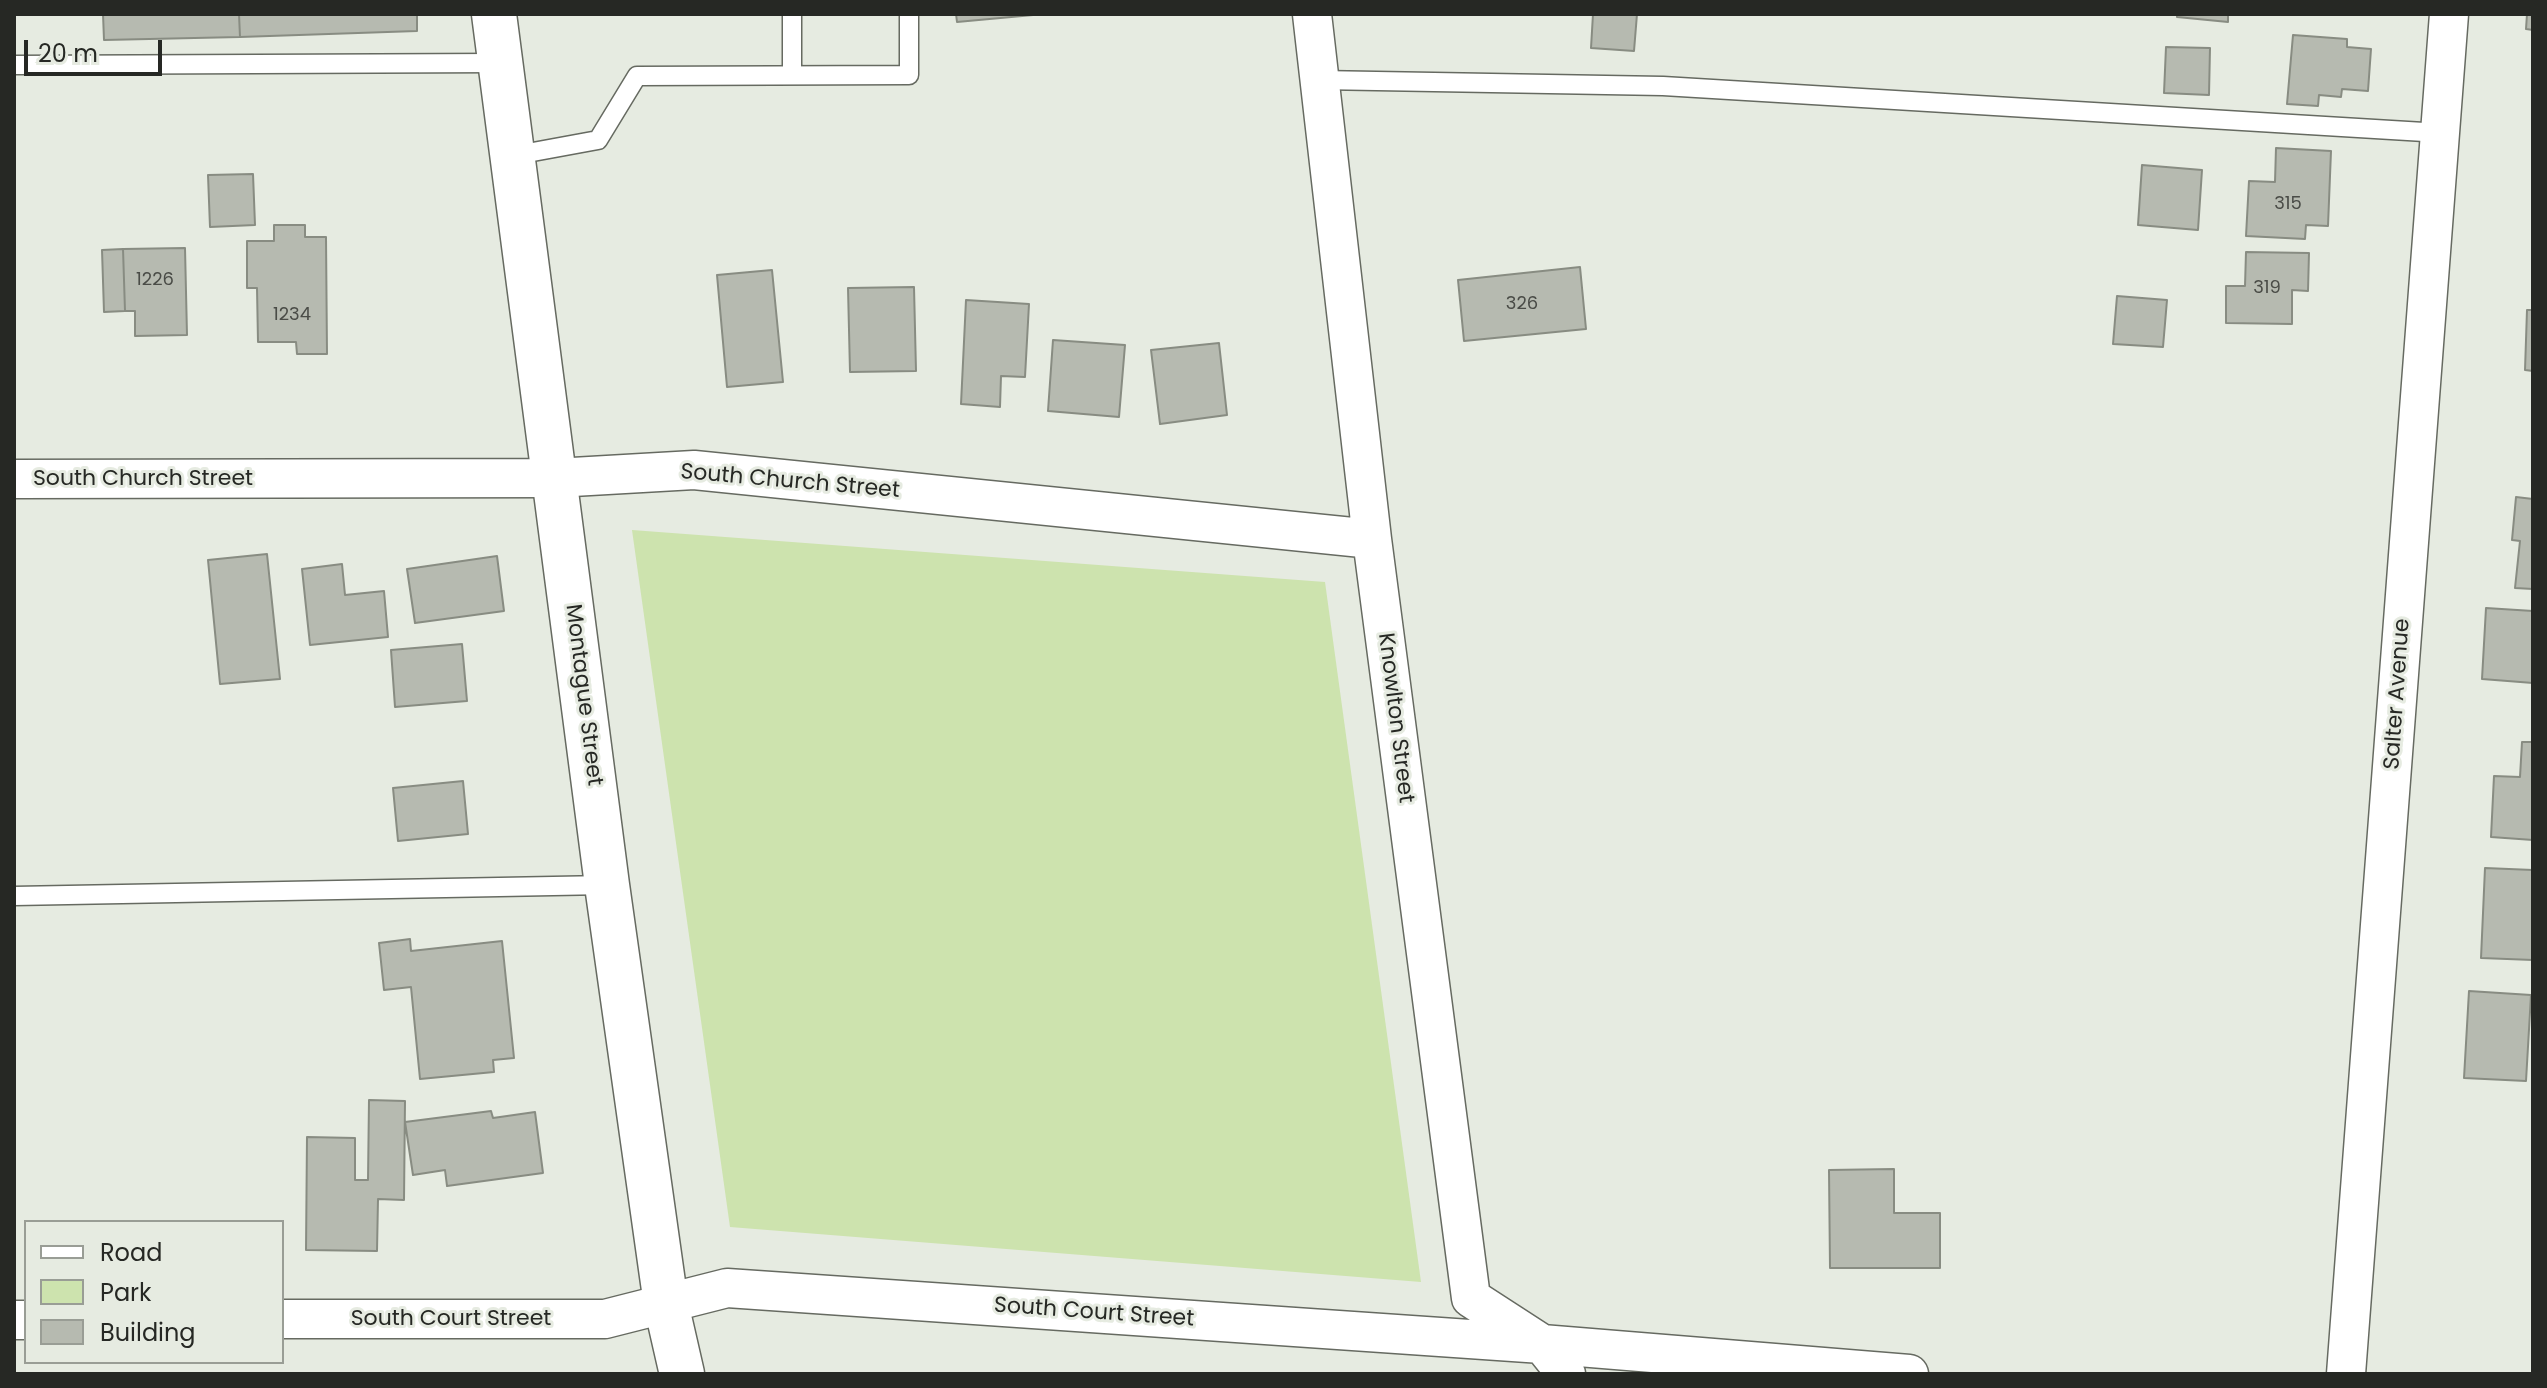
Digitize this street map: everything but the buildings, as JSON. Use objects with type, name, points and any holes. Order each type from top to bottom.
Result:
[{"type":"street","name":"Montague Street","points":[[494,14],[607,885],[666,1304],[682,1374]]},
{"type":"street","name":"Knowlton Street","points":[[1312,14],[1372,539],[1471,1298],[1542,1344],[1566,1374]]},
{"type":"street","name":"Salter Avenue","points":[[2346,1374],[2449,14]]},
{"type":"street","name":"South Church Street","points":[[14,479],[555,478],[694,470],[1372,539]]},
{"type":"street","name":"South Court Street","points":[[284,1319],[605,1319],[727,1288],[1542,1344],[1909,1374]]},
{"type":"lane","points":[[792,14],[792,75]]},
{"type":"lane","points":[[511,156],[598,140],[637,76],[909,75],[909,14]]},
{"type":"lane","points":[[14,65],[499,63]]},
{"type":"lane","points":[[1319,80],[1663,86],[2441,133]]},
{"type":"lane","points":[[14,896],[607,885]]},
{"type":"green space","points":[[632,530],[1325,582],[1421,1282],[730,1227]]}]
